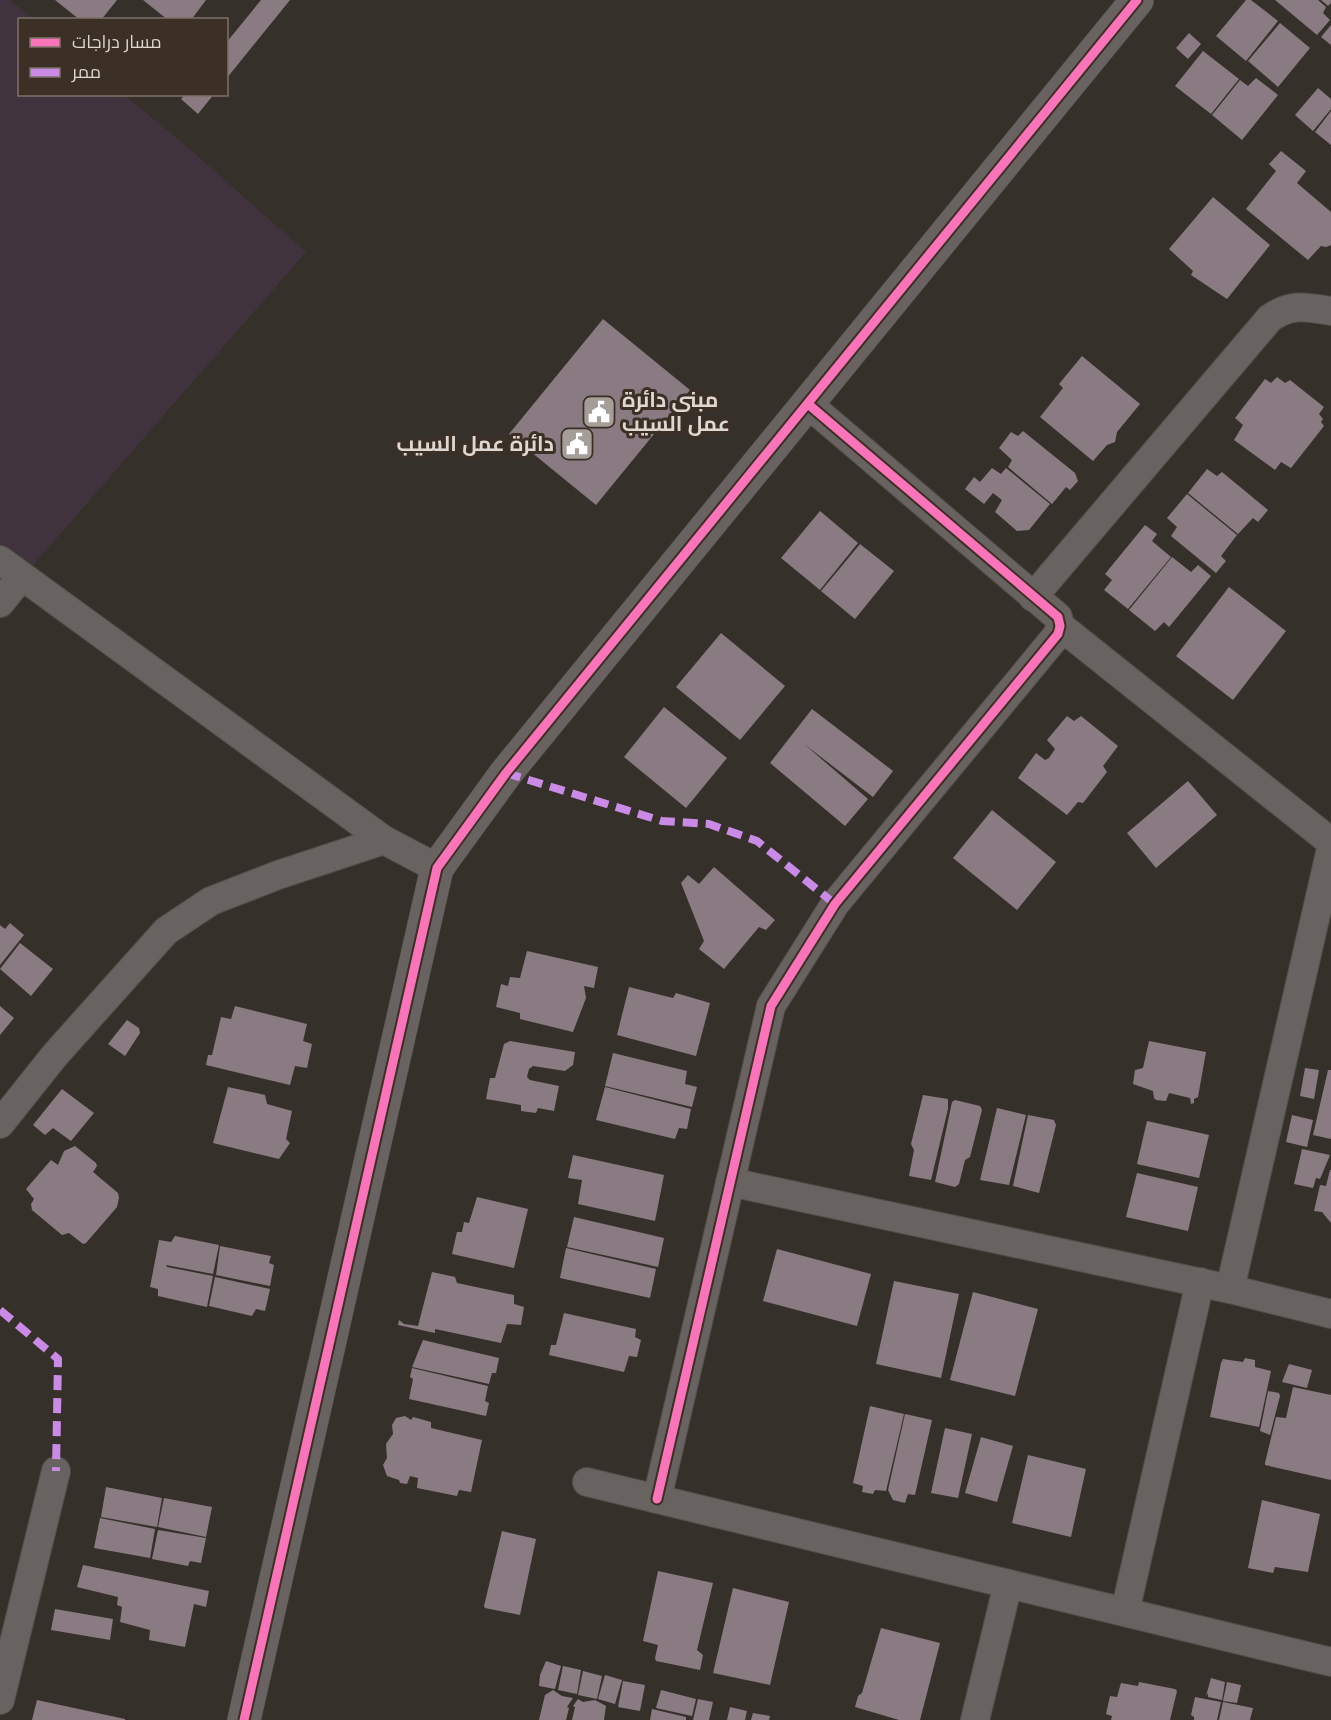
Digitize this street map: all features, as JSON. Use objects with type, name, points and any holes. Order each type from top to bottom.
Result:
[{"type":"street","points":[[244,1720],[437,868],[506,773],[1137,0]]},
{"type":"street","points":[[1034,597],[1269,318],[1282,309],[1299,306],[1331,311]]},
{"type":"street","points":[[657,1499],[771,1006],[835,904],[1058,634],[1060,626],[1058,617],[808,404]]},
{"type":"street","points":[[0,603],[10,569],[384,840],[437,868]]},
{"type":"street","points":[[1060,626],[1331,842]]},
{"type":"street","points":[[0,1124],[55,1055],[166,931],[211,901],[278,875],[384,840]]},
{"type":"street","points":[[1230,1289],[1331,849]]},
{"type":"street","points":[[730,1182],[1200,1282],[1331,1314]]},
{"type":"street","points":[[1125,1612],[1200,1282]]},
{"type":"street","points":[[0,1700],[56,1471]]},
{"type":"street","points":[[587,1482],[1331,1662]]},
{"type":"street","points":[[975,1720],[1008,1584]]},
{"type":"shaded area","points":[[0,0],[10,0],[32,18],[18,18],[18,96],[125,96],[184,144],[306,252],[0,603]]},
{"type":"building","points":[[55,0],[117,0],[103,18],[78,18]]},
{"type":"building","points":[[143,0],[206,0],[192,18],[166,18]]},
{"type":"building","points":[[261,0],[290,0],[228,77],[228,41]]},
{"type":"building","points":[[1246,0],[1251,0],[1278,21],[1246,61],[1216,36]]},
{"type":"building","points":[[1275,0],[1318,0],[1326,7],[1323,13],[1330,20],[1317,35]]},
{"type":"building","points":[[1321,0],[1331,0],[1331,3],[1328,6]]},
{"type":"building","points":[[1280,23],[1310,48],[1278,87],[1248,61]]},
{"type":"building","points":[[1331,25],[1331,45],[1321,37]]},
{"type":"building","points":[[1189,33],[1201,44],[1188,59],[1176,48]]},
{"type":"building","points":[[1203,51],[1239,79],[1211,114],[1175,86]]},
{"type":"building","points":[[1256,78],[1278,95],[1242,140],[1212,115],[1240,80],[1248,86]]},
{"type":"building","points":[[1318,88],[1331,99],[1331,109],[1313,131],[1295,115]]},
{"type":"building","points":[[183,96],[212,96],[198,114],[181,99]]},
{"type":"building","points":[[1331,111],[1331,145],[1315,132]]},
{"type":"building","points":[[1281,151],[1306,171],[1297,183],[1331,212],[1331,245],[1321,246],[1308,260],[1246,209],[1276,171],[1269,164]]},
{"type":"building","points":[[1213,197],[1270,245],[1227,299],[1191,275],[1193,271],[1169,249]]},
{"type":"building","name":"مبنى دائرة عمل السيب","points":[[603,319],[690,390],[596,505],[509,434]]},
{"type":"building","points":[[1082,356],[1140,404],[1117,432],[1115,442],[1107,445],[1093,461],[1040,417],[1063,388],[1059,384]]},
{"type":"building","points":[[1277,377],[1285,383],[1290,380],[1324,407],[1319,414],[1324,426],[1291,468],[1281,462],[1275,470],[1234,440],[1243,425],[1235,418],[1265,379],[1271,383]]},
{"type":"building","points":[[1023,431],[1075,473],[1078,481],[1070,490],[1066,487],[1052,504],[1008,467],[1012,460],[999,448],[1011,432],[1018,436]]},
{"type":"building","points":[[992,468],[1001,474],[1006,468],[1050,504],[1029,530],[1017,531],[995,512],[1002,500],[993,493],[984,504],[965,489],[974,477],[980,482]]},
{"type":"building","points":[[1207,469],[1217,476],[1222,472],[1268,510],[1258,522],[1253,518],[1238,534],[1188,493]]},
{"type":"building","points":[[1187,494],[1237,535],[1221,556],[1226,561],[1216,573],[1171,536],[1177,527],[1167,518]]},
{"type":"building","points":[[820,511],[858,543],[820,590],[781,558]]},
{"type":"building","points":[[1145,525],[1157,534],[1152,541],[1171,557],[1128,609],[1104,590],[1112,580],[1105,574]]},
{"type":"building","points":[[860,544],[894,571],[855,619],[821,591]]},
{"type":"building","points":[[1172,557],[1191,572],[1198,565],[1211,576],[1169,627],[1164,622],[1155,631],[1129,610]]},
{"type":"building","points":[[1229,587],[1286,631],[1233,700],[1176,656]]},
{"type":"building","points":[[721,633],[785,686],[740,740],[676,687]]},
{"type":"building","points":[[664,707],[727,758],[686,808],[624,757]]},
{"type":"building","points":[[812,709],[893,771],[873,797],[804,744],[868,799],[845,826],[770,763]]},
{"type":"building","points":[[1067,716],[1074,721],[1081,716],[1118,746],[1103,766],[1107,772],[1083,803],[1078,802],[1067,815],[1018,778],[1036,753],[1045,760],[1049,758],[1055,749],[1047,740]]},
{"type":"building","points":[[1188,781],[1217,815],[1156,868],[1127,833]]},
{"type":"building","points":[[992,810],[1056,862],[1017,910],[953,858]]},
{"type":"building","points":[[714,867],[775,920],[766,930],[759,927],[724,969],[699,949],[704,941],[681,883],[688,875],[699,884]]},
{"type":"building","points":[[10,923],[24,935],[0,965],[0,925],[5,929]]},
{"type":"building","points":[[20,943],[53,969],[31,996],[0,969]]},
{"type":"building","points":[[527,951],[598,967],[594,988],[584,986],[586,998],[573,1032],[520,1019],[520,1013],[496,1007],[501,984],[508,986],[510,977],[520,978]]},
{"type":"building","points":[[629,987],[673,998],[676,993],[710,1003],[696,1056],[617,1035]]},
{"type":"building","points":[[0,1006],[14,1018],[0,1035]]},
{"type":"building","points":[[235,1006],[307,1024],[303,1041],[312,1044],[307,1068],[295,1066],[290,1085],[206,1065],[208,1055],[212,1055],[221,1017],[231,1019]]},
{"type":"building","points":[[127,1020],[139,1028],[140,1033],[125,1056],[108,1044]]},
{"type":"building","points":[[510,1041],[575,1052],[573,1065],[565,1071],[533,1066],[529,1069],[527,1077],[530,1080],[559,1086],[554,1111],[538,1108],[536,1113],[521,1111],[521,1105],[486,1099],[490,1078],[495,1078],[504,1044]]},
{"type":"building","points":[[1149,1041],[1206,1052],[1198,1097],[1194,1099],[1194,1103],[1191,1104],[1190,1098],[1169,1093],[1166,1101],[1156,1100],[1153,1091],[1133,1084],[1135,1070],[1143,1068]]},
{"type":"building","points":[[613,1053],[687,1071],[685,1084],[697,1087],[692,1107],[605,1086]]},
{"type":"building","points":[[1305,1068],[1319,1070],[1314,1099],[1300,1096]]},
{"type":"building","points":[[1328,1070],[1331,1070],[1331,1139],[1313,1135]]},
{"type":"building","points":[[228,1087],[265,1095],[267,1104],[292,1111],[286,1139],[290,1143],[279,1159],[213,1143]]},
{"type":"building","points":[[605,1087],[691,1109],[687,1129],[679,1128],[675,1139],[596,1120]]},
{"type":"building","points":[[62,1089],[94,1113],[71,1141],[53,1128],[45,1135],[33,1125]]},
{"type":"building","points":[[923,1095],[948,1099],[948,1109],[931,1180],[909,1176],[914,1150],[911,1144]]},
{"type":"building","points":[[955,1100],[980,1106],[982,1110],[970,1157],[965,1160],[959,1184],[955,1187],[935,1182],[952,1102]]},
{"type":"building","points":[[997,1108],[1026,1115],[1009,1185],[980,1180]]},
{"type":"building","points":[[1028,1115],[1054,1120],[1056,1125],[1039,1193],[1013,1186]]},
{"type":"building","points":[[1292,1115],[1313,1120],[1307,1147],[1286,1142]]},
{"type":"building","points":[[1147,1121],[1209,1135],[1199,1178],[1137,1164]]},
{"type":"building","points":[[75,1146],[96,1163],[97,1166],[93,1172],[118,1193],[119,1198],[117,1207],[83,1244],[69,1233],[62,1235],[32,1210],[31,1204],[34,1199],[26,1189],[51,1160],[58,1165],[64,1151]]},
{"type":"building","points":[[1302,1149],[1330,1155],[1320,1179],[1316,1178],[1313,1188],[1294,1184]]},
{"type":"building","points":[[573,1155],[664,1175],[655,1221],[578,1204],[582,1180],[568,1178]]},
{"type":"building","points":[[1330,1170],[1331,1223],[1322,1212],[1314,1211],[1320,1185],[1326,1186]]},
{"type":"building","points":[[1137,1173],[1198,1187],[1188,1231],[1126,1217]]},
{"type":"building","points":[[477,1197],[528,1209],[514,1268],[452,1254],[457,1232],[462,1232],[464,1222],[469,1223]]},
{"type":"building","points":[[574,1217],[664,1238],[658,1267],[567,1247]]},
{"type":"building","points":[[175,1236],[219,1245],[213,1274],[166,1265],[213,1276],[207,1307],[158,1296],[158,1289],[150,1287],[159,1240],[171,1242]]},
{"type":"building","points":[[220,1246],[271,1256],[269,1263],[274,1265],[270,1286],[216,1275]]},
{"type":"building","points":[[566,1248],[656,1269],[650,1298],[560,1278]]},
{"type":"building","points":[[777,1249],[871,1274],[857,1326],[763,1301]]},
{"type":"building","points":[[432,1272],[455,1277],[457,1283],[514,1295],[514,1304],[524,1307],[521,1325],[507,1324],[501,1343],[435,1329],[435,1333],[398,1325],[399,1320],[404,1324],[418,1326]]},
{"type":"building","points":[[215,1277],[270,1289],[265,1311],[256,1309],[252,1316],[209,1306]]},
{"type":"building","points":[[894,1281],[959,1294],[941,1378],[876,1364]]},
{"type":"building","points":[[973,1292],[1038,1309],[1015,1396],[950,1380]]},
{"type":"building","points":[[564,1313],[636,1329],[635,1337],[641,1340],[637,1357],[629,1356],[624,1372],[549,1355],[551,1345],[556,1345]]},
{"type":"building","points":[[423,1340],[499,1358],[496,1373],[492,1373],[489,1384],[412,1367]]},
{"type":"building","points":[[1245,1358],[1255,1360],[1255,1367],[1271,1371],[1259,1427],[1210,1417],[1223,1359],[1243,1362]]},
{"type":"building","points":[[1289,1364],[1312,1370],[1307,1388],[1282,1382]]},
{"type":"building","points":[[412,1368],[488,1386],[485,1401],[489,1403],[486,1416],[409,1399],[413,1379],[410,1377]]},
{"type":"building","points":[[1293,1387],[1331,1395],[1331,1480],[1265,1465],[1276,1417],[1286,1418]]},
{"type":"building","points":[[1268,1391],[1279,1393],[1280,1396],[1270,1435],[1260,1431]]},
{"type":"building","points":[[870,1406],[904,1414],[886,1491],[875,1490],[873,1494],[862,1492],[863,1486],[853,1483]]},
{"type":"building","points":[[905,1414],[932,1420],[915,1495],[908,1494],[905,1503],[893,1500],[888,1490]]},
{"type":"building","points":[[405,1416],[411,1420],[413,1417],[431,1422],[431,1428],[482,1440],[471,1492],[459,1490],[457,1496],[417,1488],[418,1478],[410,1476],[407,1484],[387,1476],[383,1465],[387,1458],[386,1444],[393,1434],[392,1425],[396,1418]]},
{"type":"building","points":[[945,1428],[972,1434],[958,1498],[931,1493]]},
{"type":"building","points":[[981,1437],[1013,1446],[997,1502],[965,1493]]},
{"type":"building","points":[[1028,1455],[1086,1469],[1071,1537],[1012,1523]]},
{"type":"building","points":[[106,1487],[162,1498],[157,1527],[101,1517]]},
{"type":"building","points":[[164,1498],[212,1507],[206,1537],[158,1527]]},
{"type":"building","points":[[1262,1500],[1320,1514],[1308,1572],[1275,1567],[1273,1573],[1248,1568]]},
{"type":"building","points":[[100,1518],[155,1529],[150,1558],[94,1548]]},
{"type":"building","points":[[158,1530],[206,1538],[201,1563],[190,1561],[188,1566],[152,1559]]},
{"type":"building","points":[[502,1531],[536,1539],[520,1615],[484,1606]]},
{"type":"building","points":[[83,1565],[209,1591],[206,1607],[194,1604],[185,1647],[149,1640],[150,1630],[120,1622],[122,1607],[117,1605],[118,1597],[77,1587]]},
{"type":"building","points":[[658,1571],[713,1583],[697,1650],[703,1655],[700,1670],[656,1661],[658,1645],[643,1641]]},
{"type":"building","points":[[733,1588],[789,1602],[770,1685],[713,1673]]},
{"type":"building","points":[[55,1609],[113,1619],[110,1640],[51,1630]]},
{"type":"building","points":[[881,1628],[940,1643],[920,1720],[899,1720],[855,1707],[858,1696],[862,1693]]},
{"type":"building","points":[[546,1661],[561,1666],[555,1689],[539,1686],[540,1675]]},
{"type":"building","points":[[563,1666],[581,1670],[577,1694],[558,1690]]},
{"type":"building","points":[[583,1671],[602,1676],[597,1699],[578,1695]]},
{"type":"building","points":[[605,1675],[622,1680],[615,1704],[598,1699]]},
{"type":"building","points":[[1211,1678],[1225,1682],[1222,1700],[1208,1697],[1208,1693],[1206,1696]]},
{"type":"building","points":[[623,1681],[645,1685],[640,1711],[618,1707]]},
{"type":"building","points":[[1139,1682],[1177,1691],[1170,1720],[1111,1720],[1112,1716],[1106,1714],[1110,1696],[1117,1697],[1121,1683],[1138,1686]]},
{"type":"building","points":[[1227,1682],[1241,1685],[1237,1703],[1223,1701]]},
{"type":"building","points":[[553,1690],[562,1696],[573,1698],[567,1707],[569,1708],[566,1720],[539,1720],[545,1695]]},
{"type":"building","points":[[661,1690],[696,1699],[692,1716],[656,1708]]},
{"type":"building","points":[[1195,1697],[1221,1702],[1217,1720],[1194,1720],[1191,1715]]},
{"type":"building","points":[[578,1699],[583,1702],[595,1700],[606,1706],[604,1720],[572,1720],[575,1707],[573,1706]]},
{"type":"building","points":[[698,1699],[713,1702],[709,1720],[693,1720]]},
{"type":"building","points":[[37,1700],[125,1719],[125,1720],[32,1720]]},
{"type":"building","points":[[1223,1702],[1253,1708],[1250,1720],[1219,1720]]},
{"type":"building","points":[[730,1707],[747,1711],[745,1720],[727,1720]]},
{"type":"building","points":[[652,1709],[686,1717],[686,1720],[650,1720]]},
{"type":"building","points":[[753,1713],[770,1716],[769,1720],[751,1720]]},
{"type":"marked path","points":[[506,773],[662,821],[709,824],[757,841],[835,904]]},
{"type":"marked path","points":[[0,1310],[58,1359],[56,1471]]},
{"type":"cycle path","points":[[244,1720],[437,868],[506,773],[1137,0]]},
{"type":"cycle path","points":[[657,1499],[771,1006],[835,904],[1058,634],[1060,626],[1058,617],[808,404]]},
{"type":"place","name":"مبنى دائرة عمل السيب","points":[[599,412]]},
{"type":"place","name":"دائرة عمل السيب","points":[[577,444]]}]
